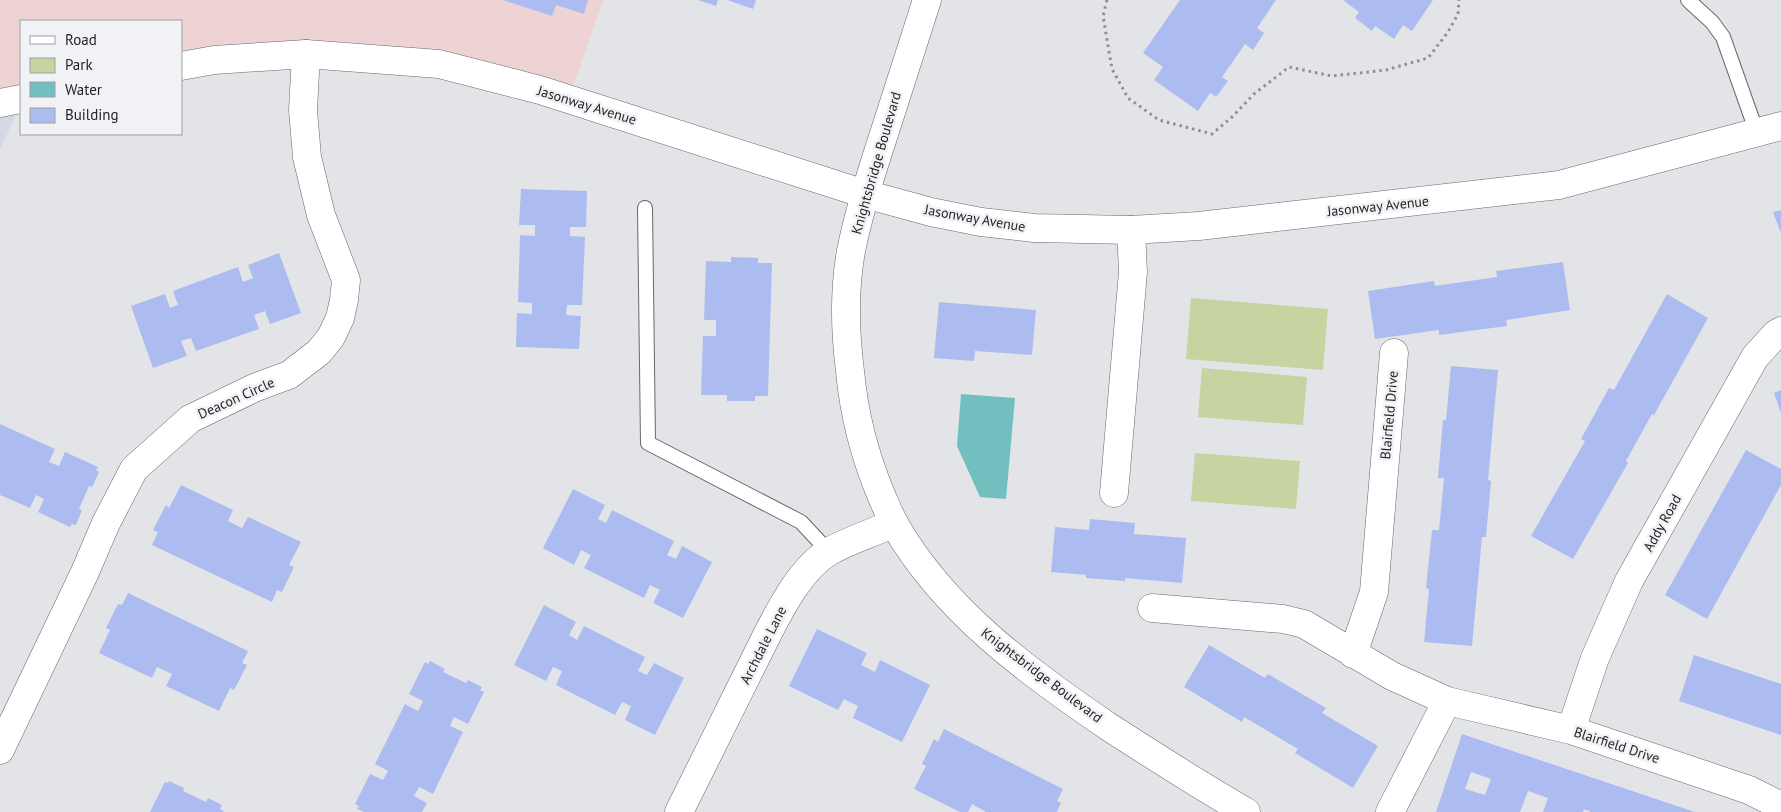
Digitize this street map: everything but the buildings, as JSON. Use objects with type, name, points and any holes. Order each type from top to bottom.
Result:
[{"type":"street","name":"Knightsbridge Boulevard","points":[[927,0],[864,194],[851,252],[846,307],[852,394],[861,437],[875,480],[894,523],[918,561],[971,621],[1003,649],[1068,699],[1148,752],[1246,812]]},
{"type":"street","name":"Jasonway Avenue","points":[[182,66],[214,60],[306,54],[439,64],[540,90],[864,194],[931,212],[982,222],[1034,228],[1132,230],[1199,226],[1559,185],[1769,129]]},
{"type":"street","name":"Deacon Circle","points":[[0,750],[106,524],[134,470],[190,419],[254,388],[289,375],[319,352],[331,337],[340,318],[346,280],[321,215],[307,158],[303,110],[306,54]]},
{"type":"street","points":[[0,103],[20,99]]},
{"type":"street","points":[[1114,493],[1133,272],[1132,230]]},
{"type":"street","name":"Addy Road","points":[[1571,730],[1595,658],[1629,581],[1755,357],[1781,331]]},
{"type":"street","name":"Blairfield Drive","points":[[1353,654],[1374,592],[1394,353]]},
{"type":"street","name":"Archdale Lane","points":[[679,812],[783,604],[804,574],[829,552],[894,523]]},
{"type":"street","name":"Blairfield Drive","points":[[1152,608],[1290,621],[1304,624],[1392,676],[1447,700],[1571,730],[1749,790],[1781,806]]},
{"type":"street","points":[[1390,812],[1447,700]]},
{"type":"lane","points":[[1688,0],[1712,22],[1723,37],[1769,129]]},
{"type":"lane","points":[[645,208],[648,443],[801,522],[829,552]]},
{"type":"path","points":[[1107,0],[1103,16],[1112,69],[1128,98],[1159,120],[1212,134],[1254,94],[1289,67],[1332,76],[1386,70],[1428,58],[1448,32],[1458,14],[1459,0]]},
{"type":"shaded area","points":[[0,0],[603,0],[570,96],[441,64],[182,64],[182,20],[20,20],[20,97],[0,102]]},
{"type":"shaded area","points":[[0,102],[20,103],[20,105],[0,150]]},
{"type":"green space","points":[[1191,298],[1328,309],[1323,370],[1186,359]]},
{"type":"green space","points":[[1202,368],[1307,377],[1303,425],[1198,417]]},
{"type":"green space","points":[[1195,453],[1300,461],[1296,509],[1191,501]]},
{"type":"water","points":[[961,394],[1015,398],[1006,499],[980,497],[957,446]]}]
